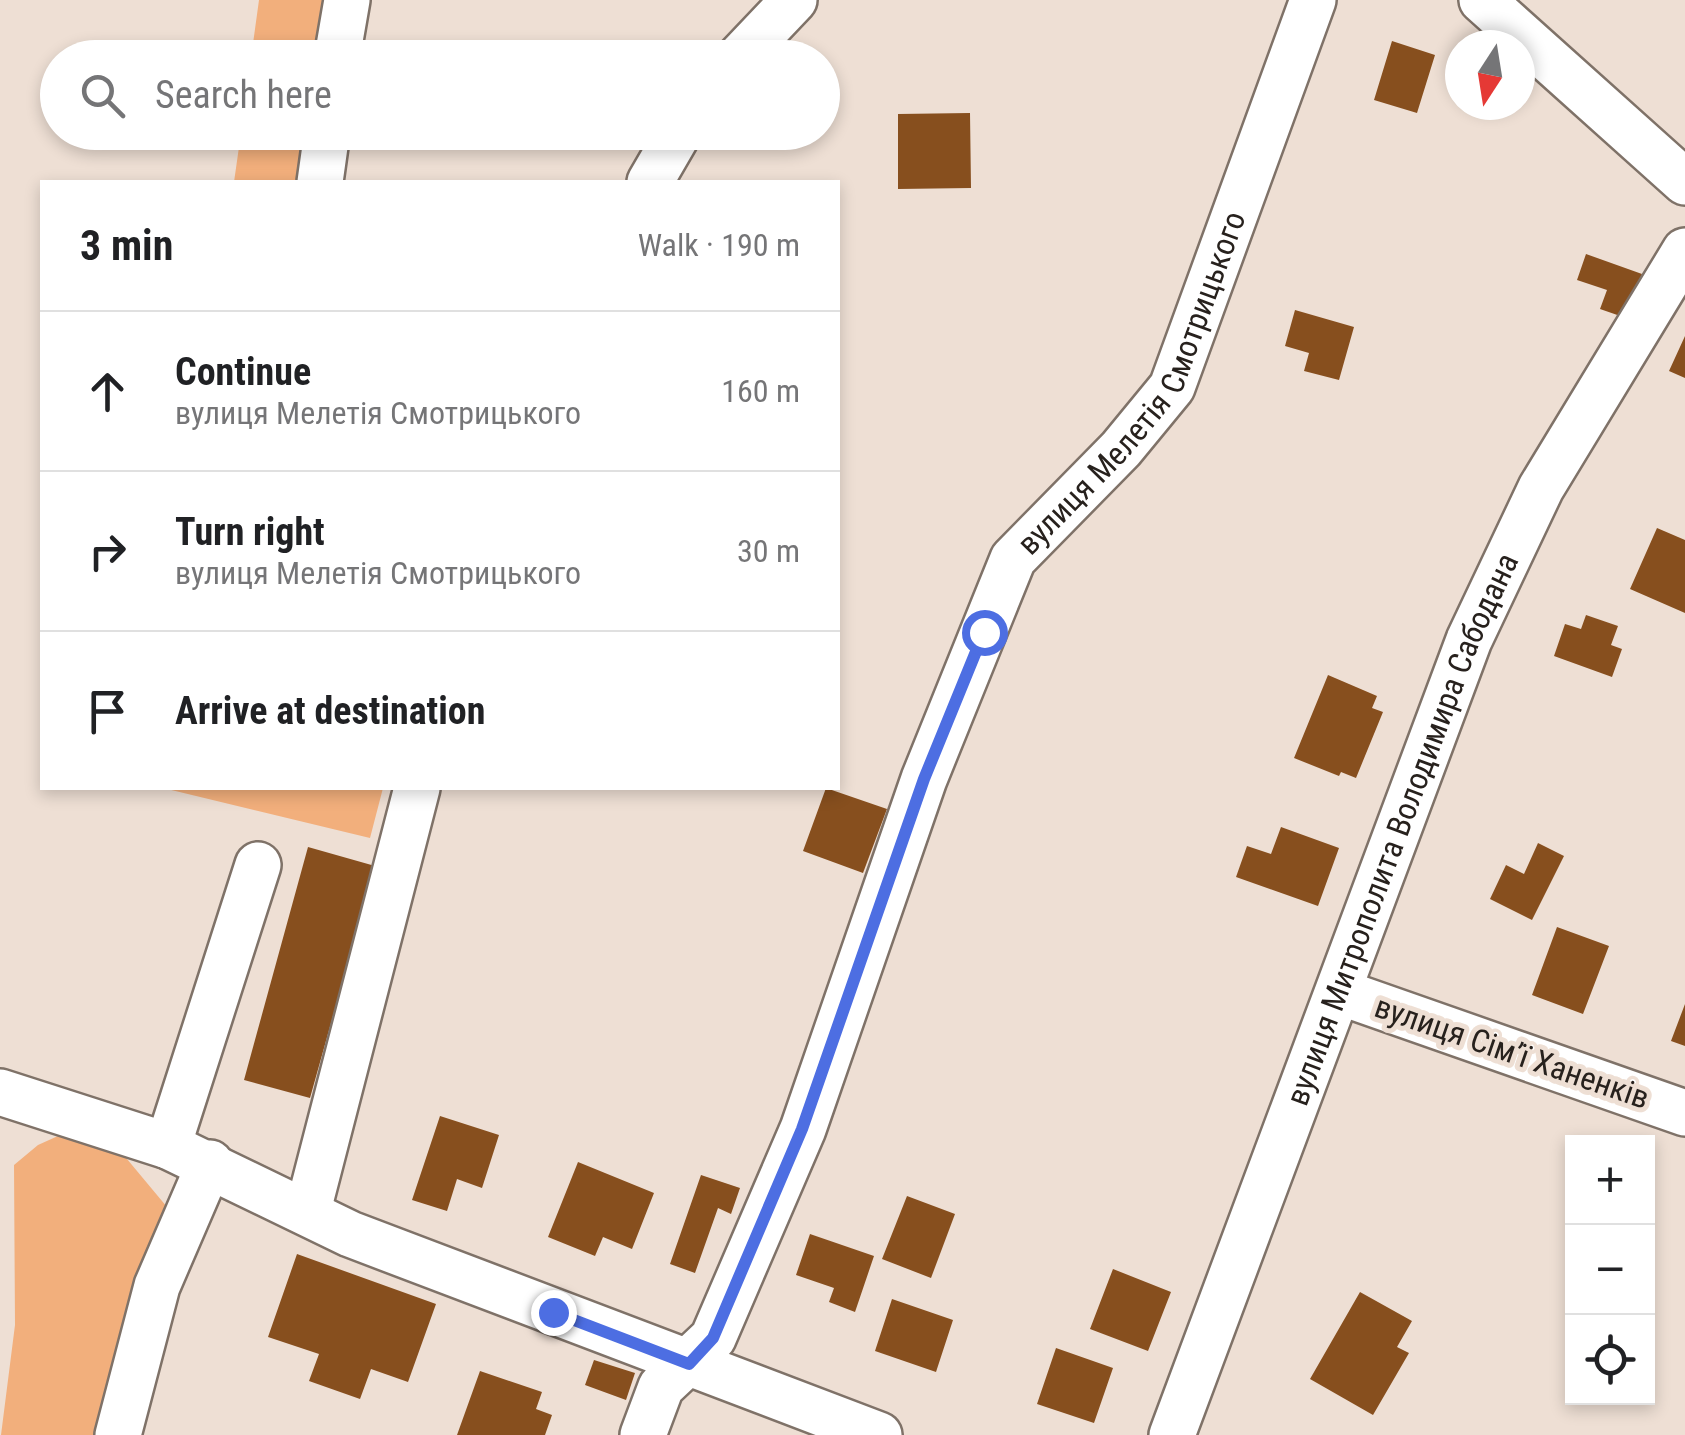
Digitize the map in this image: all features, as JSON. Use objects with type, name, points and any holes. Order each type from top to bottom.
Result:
[{"type":"street","points":[[340,40],[347,0]]},
{"type":"street","points":[[756,40],[794,0]]},
{"type":"street","name":"вулиця Мелетія Смотрицького","points":[[643,1435],[661,1387],[713,1338],[802,1129],[924,779],[1013,559],[1121,449],[1172,387],[1312,0]]},
{"type":"street","points":[[1482,0],[1685,182]]},
{"type":"street","points":[[320,180],[324,150]]},
{"type":"street","points":[[651,180],[669,150]]},
{"type":"street","name":"вулиця Митрополита Володимира Сабодана","points":[[1172,1435],[1469,640],[1541,488],[1685,251]]},
{"type":"street","points":[[308,1210],[416,790]]},
{"type":"street","points":[[168,1146],[258,865]]},
{"type":"street","name":"вулиця Сімʼї Ханенків","points":[[1340,992],[1685,1112]]},
{"type":"street","points":[[0,1092],[168,1146],[308,1210],[350,1234],[880,1435]]},
{"type":"street","points":[[118,1435],[157,1286],[210,1164]]},
{"type":"shaded area","points":[[259,0],[333,0],[325,40],[253,40]]},
{"type":"shaded area","points":[[239,150],[304,150],[298,180],[234,180]]},
{"type":"shaded area","points":[[171,790],[382,790],[370,838]]},
{"type":"shaded area","points":[[69,1131],[117,1147],[167,1207],[113,1435],[1,1435],[15,1325],[14,1165],[38,1145]]},
{"type":"building","points":[[1392,41],[1435,55],[1417,113],[1374,100]]},
{"type":"building","points":[[970,113],[971,188],[898,189],[898,114]]},
{"type":"building","points":[[1586,254],[1642,274],[1626,318],[1600,309],[1607,290],[1577,280]]},
{"type":"building","points":[[1295,310],[1354,327],[1339,380],[1304,371],[1309,353],[1285,346]]},
{"type":"building","points":[[1685,336],[1685,378],[1669,371]]},
{"type":"building","points":[[1657,528],[1685,540],[1685,613],[1630,589]]},
{"type":"building","points":[[1586,615],[1618,626],[1611,645],[1622,649],[1612,677],[1554,656],[1565,624],[1581,629]]},
{"type":"building","points":[[1328,675],[1377,696],[1372,708],[1383,712],[1356,778],[1341,772],[1339,776],[1294,758]]},
{"type":"building","points":[[825,790],[887,809],[863,873],[803,851]]},
{"type":"building","points":[[1281,827],[1339,848],[1318,906],[1236,877],[1247,846],[1271,854]]},
{"type":"building","points":[[1538,843],[1564,856],[1532,920],[1490,899],[1506,865],[1524,874]]},
{"type":"building","points":[[308,847],[375,866],[310,1098],[244,1080]]},
{"type":"building","points":[[1557,927],[1609,946],[1583,1014],[1532,995]]},
{"type":"building","points":[[1685,1004],[1685,1046],[1671,1041]]},
{"type":"building","points":[[440,1116],[499,1135],[482,1188],[457,1179],[447,1211],[412,1200]]},
{"type":"building","points":[[578,1162],[654,1193],[632,1249],[603,1237],[595,1256],[548,1237]]},
{"type":"building","points":[[701,1175],[740,1188],[731,1214],[718,1208],[695,1273],[670,1264]]},
{"type":"building","points":[[907,1196],[955,1214],[931,1278],[882,1259]]},
{"type":"building","points":[[810,1234],[874,1256],[855,1312],[829,1302],[834,1288],[796,1275]]},
{"type":"building","points":[[297,1254],[436,1304],[408,1382],[371,1369],[360,1399],[309,1381],[319,1354],[268,1337]]},
{"type":"building","points":[[1113,1269],[1171,1292],[1148,1351],[1090,1329]]},
{"type":"building","points":[[1360,1292],[1412,1321],[1397,1347],[1409,1353],[1373,1415],[1310,1379]]},
{"type":"building","points":[[892,1299],[953,1320],[936,1372],[875,1351]]},
{"type":"building","points":[[1056,1348],[1113,1368],[1094,1423],[1037,1404]]},
{"type":"building","points":[[594,1360],[635,1373],[626,1400],[585,1385]]},
{"type":"building","points":[[480,1371],[542,1392],[536,1409],[552,1415],[545,1435],[457,1435]]},
{"type":"route","points":[[553,1312],[689,1364],[713,1338],[802,1129],[924,779],[984,632]]}]
